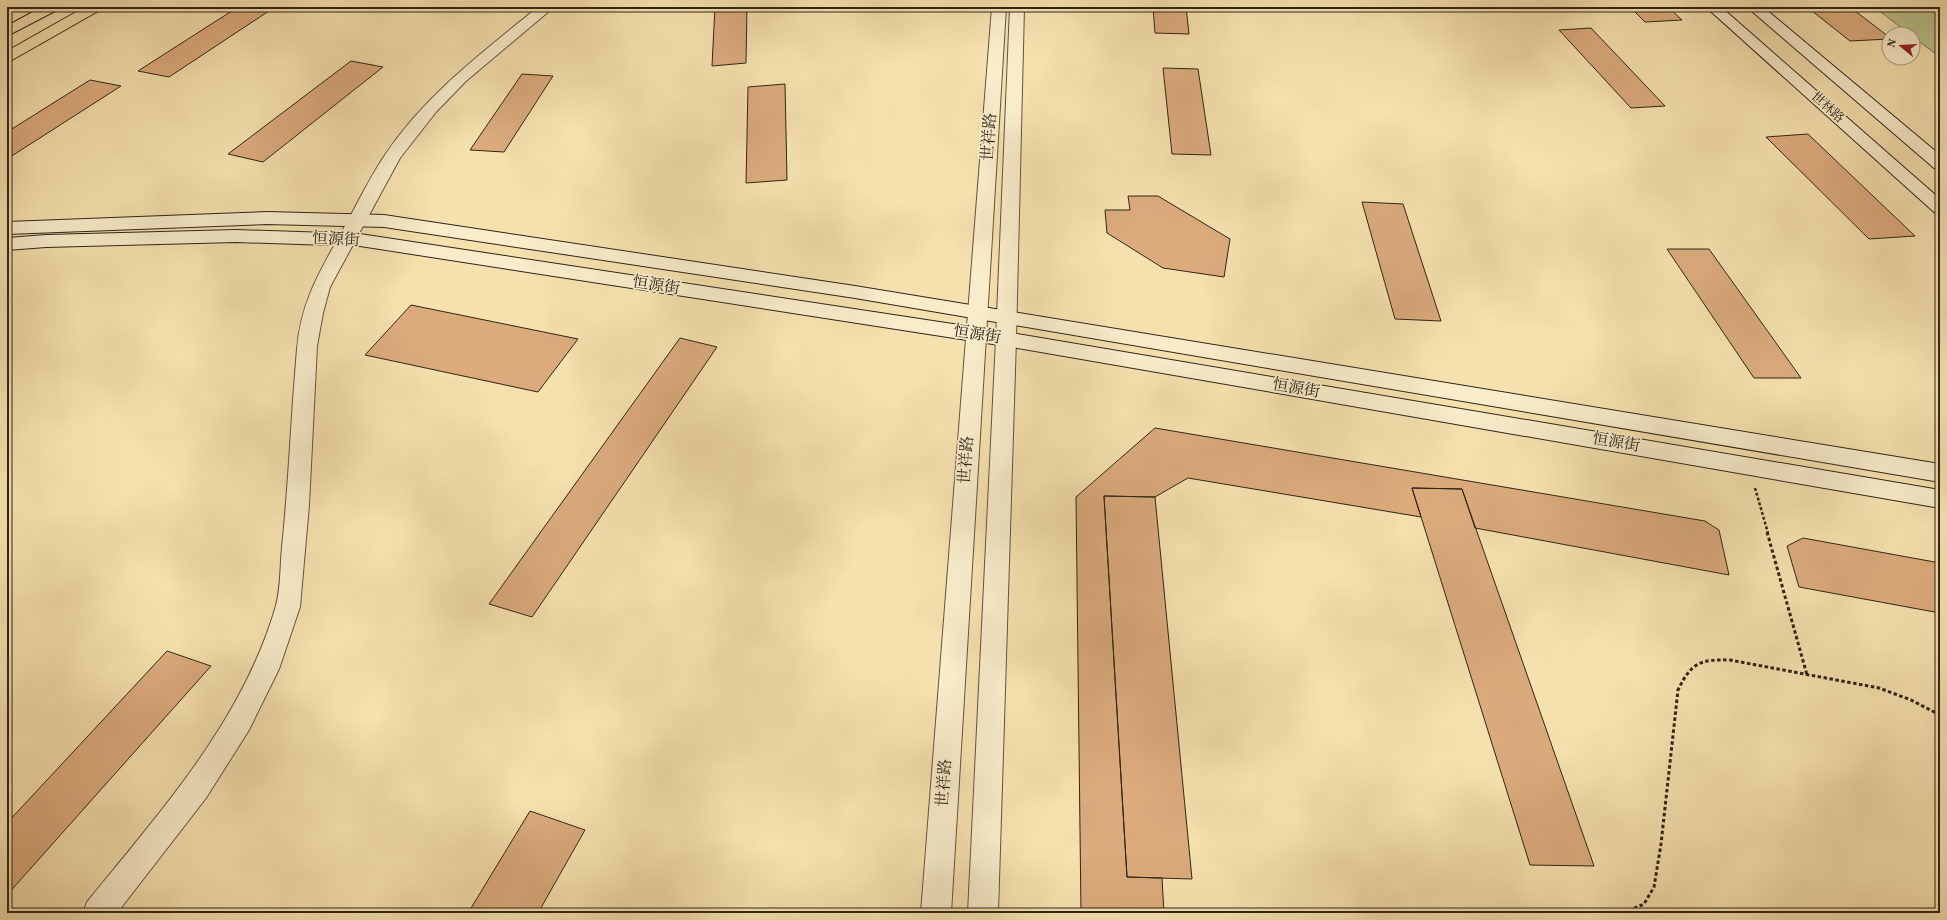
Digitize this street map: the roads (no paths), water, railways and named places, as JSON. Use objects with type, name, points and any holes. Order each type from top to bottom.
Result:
[{"type":"main road","points":[[7,32],[52,7]]},
{"type":"main road","points":[[7,57],[95,7]]},
{"type":"main road","points":[[98,913],[196,789],[240,721],[266,669],[288,607],[298,505],[307,346],[313,313],[321,286],[392,157],[430,109],[461,78],[547,7]]},
{"type":"main road","name":"世祥路","points":[[936,913],[999,7]]},
{"type":"main road","name":"世祥路","points":[[983,913],[1006,339],[1017,7]]},
{"type":"main road","name":"世林路","points":[[1713,7],[1940,208]]},
{"type":"main road","name":"世林路","points":[[1754,7],[1940,164]]},
{"type":"main road","name":"恒源街","points":[[7,228],[267,218],[384,221],[977,313],[1940,473]]},
{"type":"main road","name":"恒源街","points":[[7,244],[236,236],[360,240],[1006,339],[1940,499]]}]
